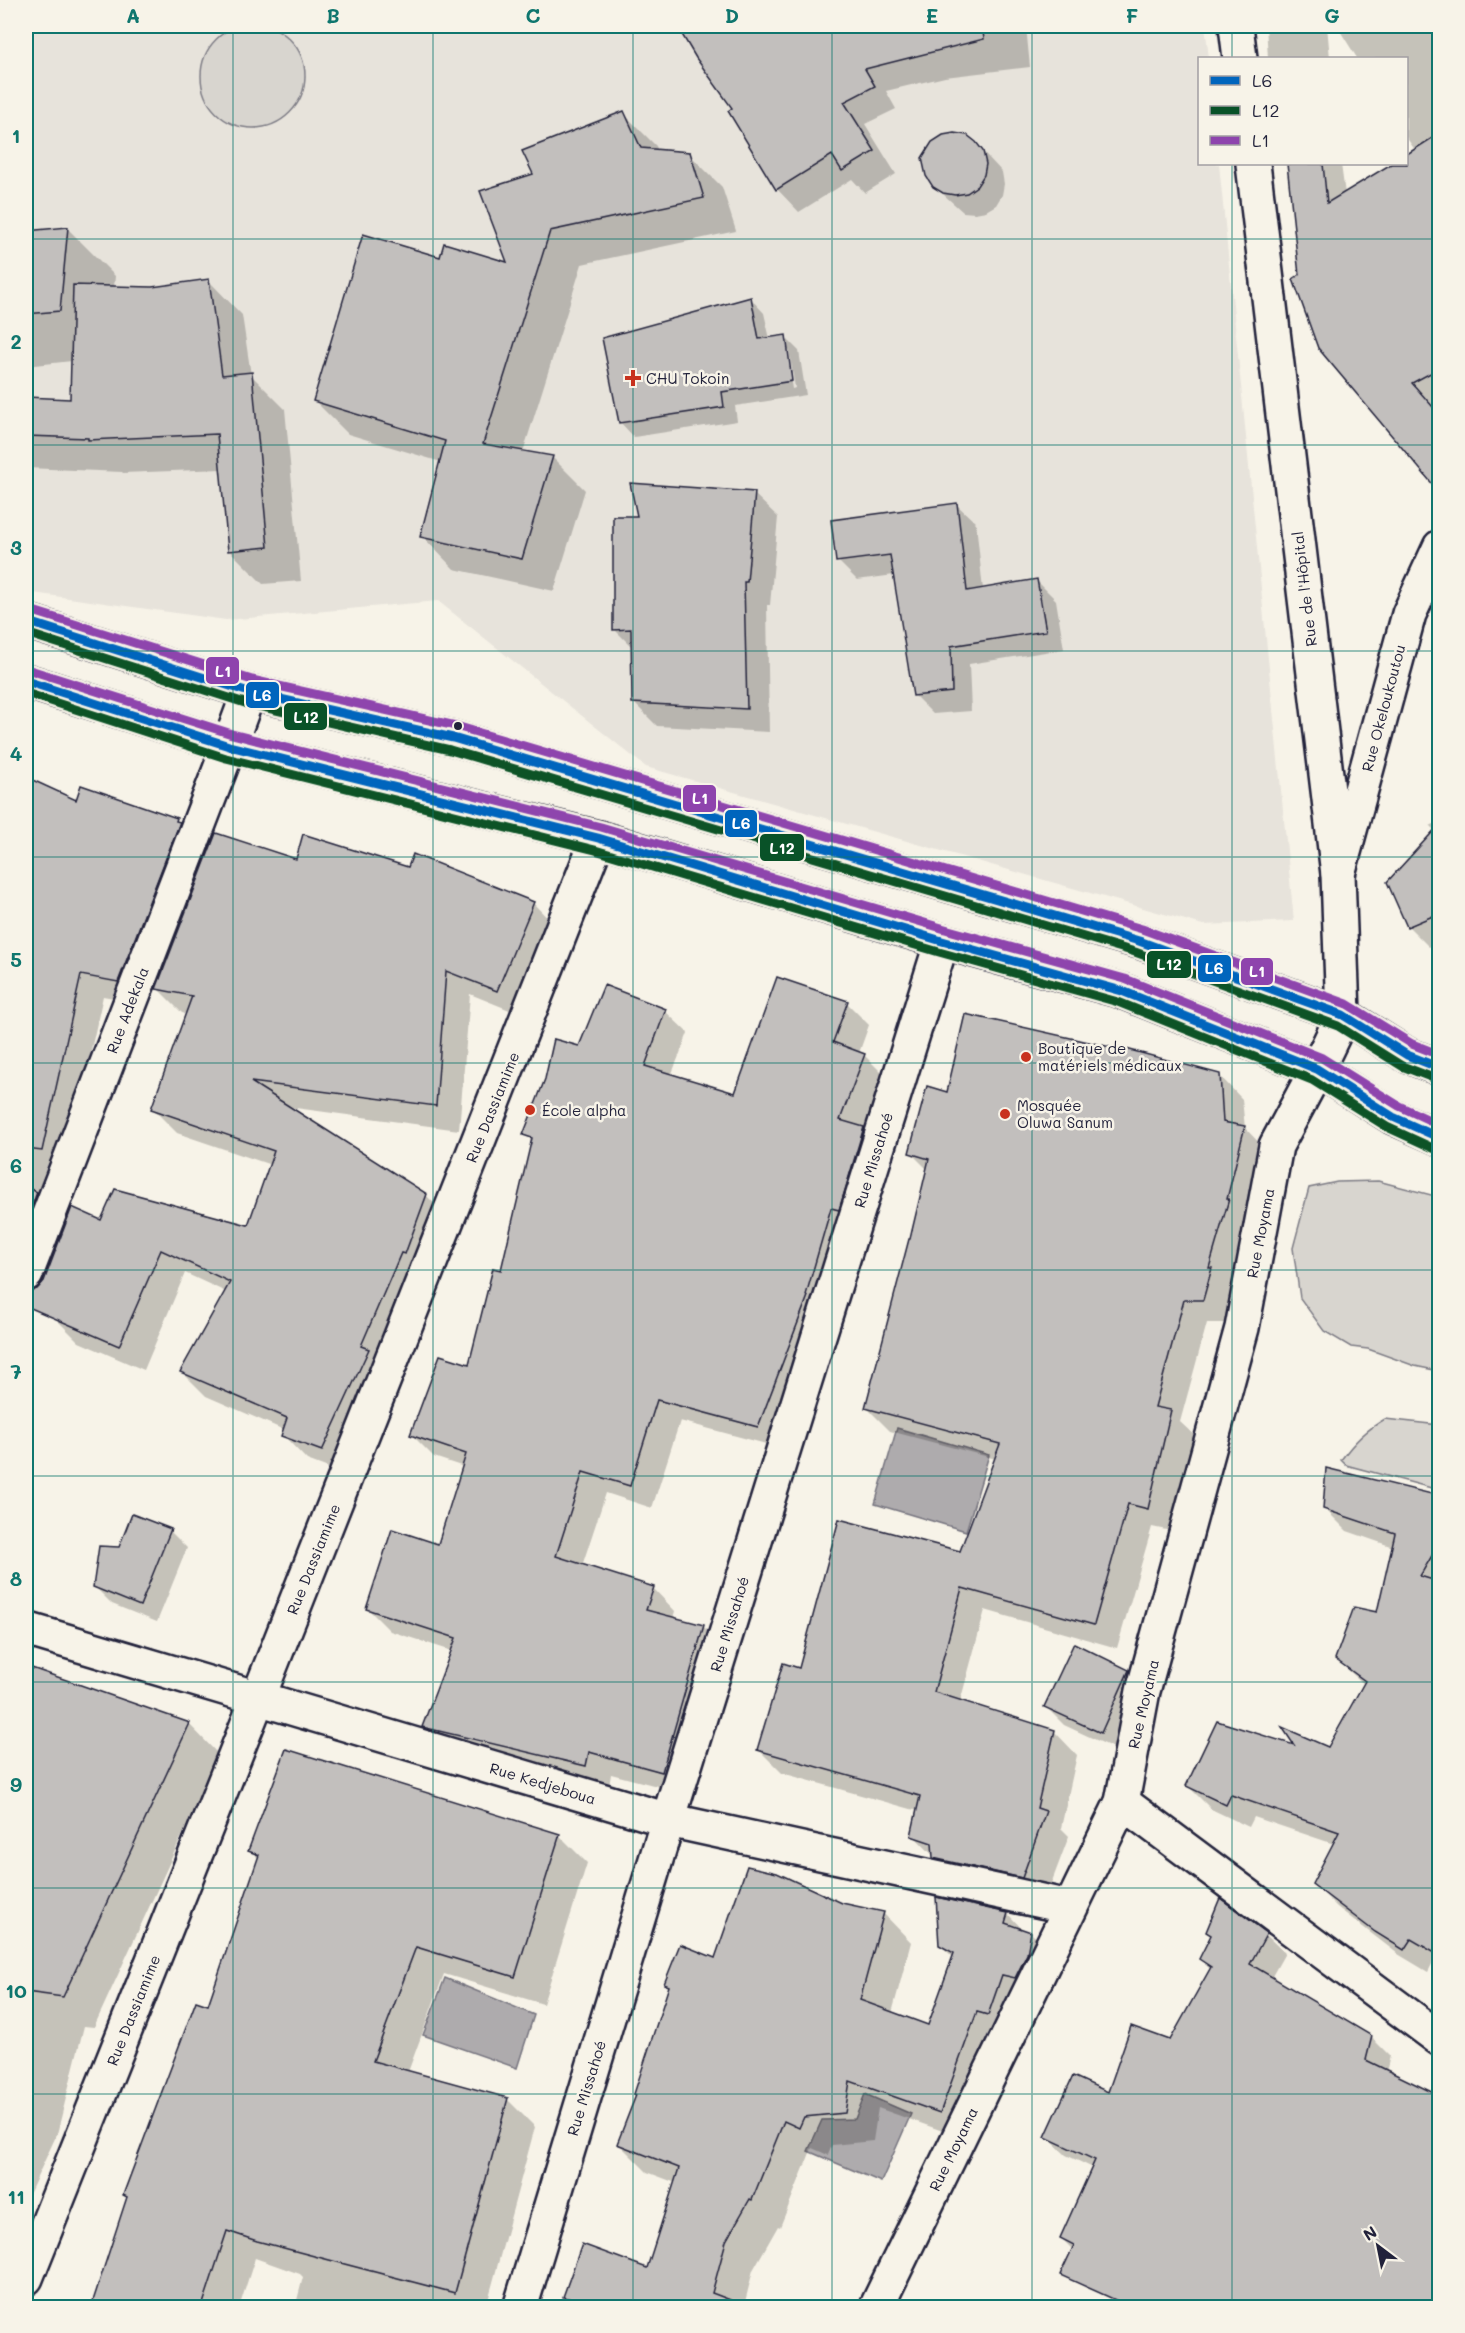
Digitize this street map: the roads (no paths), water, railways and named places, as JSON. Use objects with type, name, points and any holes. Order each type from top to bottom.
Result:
[{"type":"main road","points":[[1236,26],[1240,57]]},
{"type":"main road","name":"Rue de l'Hôpital","points":[[1253,165],[1338,874],[1343,1014]]},
{"type":"main road","name":"Rue Okeloukoutou","points":[[1338,874],[1409,614],[1440,548]]},
{"type":"main road","points":[[26,621],[249,692],[465,742],[1139,941],[1343,1014],[1407,1055],[1440,1068]]},
{"type":"main road","points":[[26,681],[229,746],[598,838],[942,941],[1122,991],[1317,1068],[1393,1117],[1440,1138]]},
{"type":"main road","name":"Rue Adekala","points":[[26,1274],[249,692]]},
{"type":"main road","name":"Rue Dassiamime","points":[[26,2278],[598,838]]},
{"type":"main road","name":"Rue Missahoé","points":[[520,2307],[668,1820],[942,941]]},
{"type":"main road","name":"Rue Moyama","points":[[876,2307],[1122,1802],[1143,1691],[1242,1328],[1276,1146],[1343,1014]]},
{"type":"main road","name":"Rue Kedjeboua","points":[[26,1629],[668,1820],[1069,1907]]},
{"type":"main road","points":[[1122,1802],[1440,2039]]},
{"type":"place","name":"CHU Tokoin","points":[[633,378]]},
{"type":"place","name":"Boutique de matériels médicaux","points":[[1026,1057]]},
{"type":"place","name":"École alpha","points":[[530,1110]]},
{"type":"place","name":"Mosquée Oluwa Sanum","points":[[1005,1114]]}]
